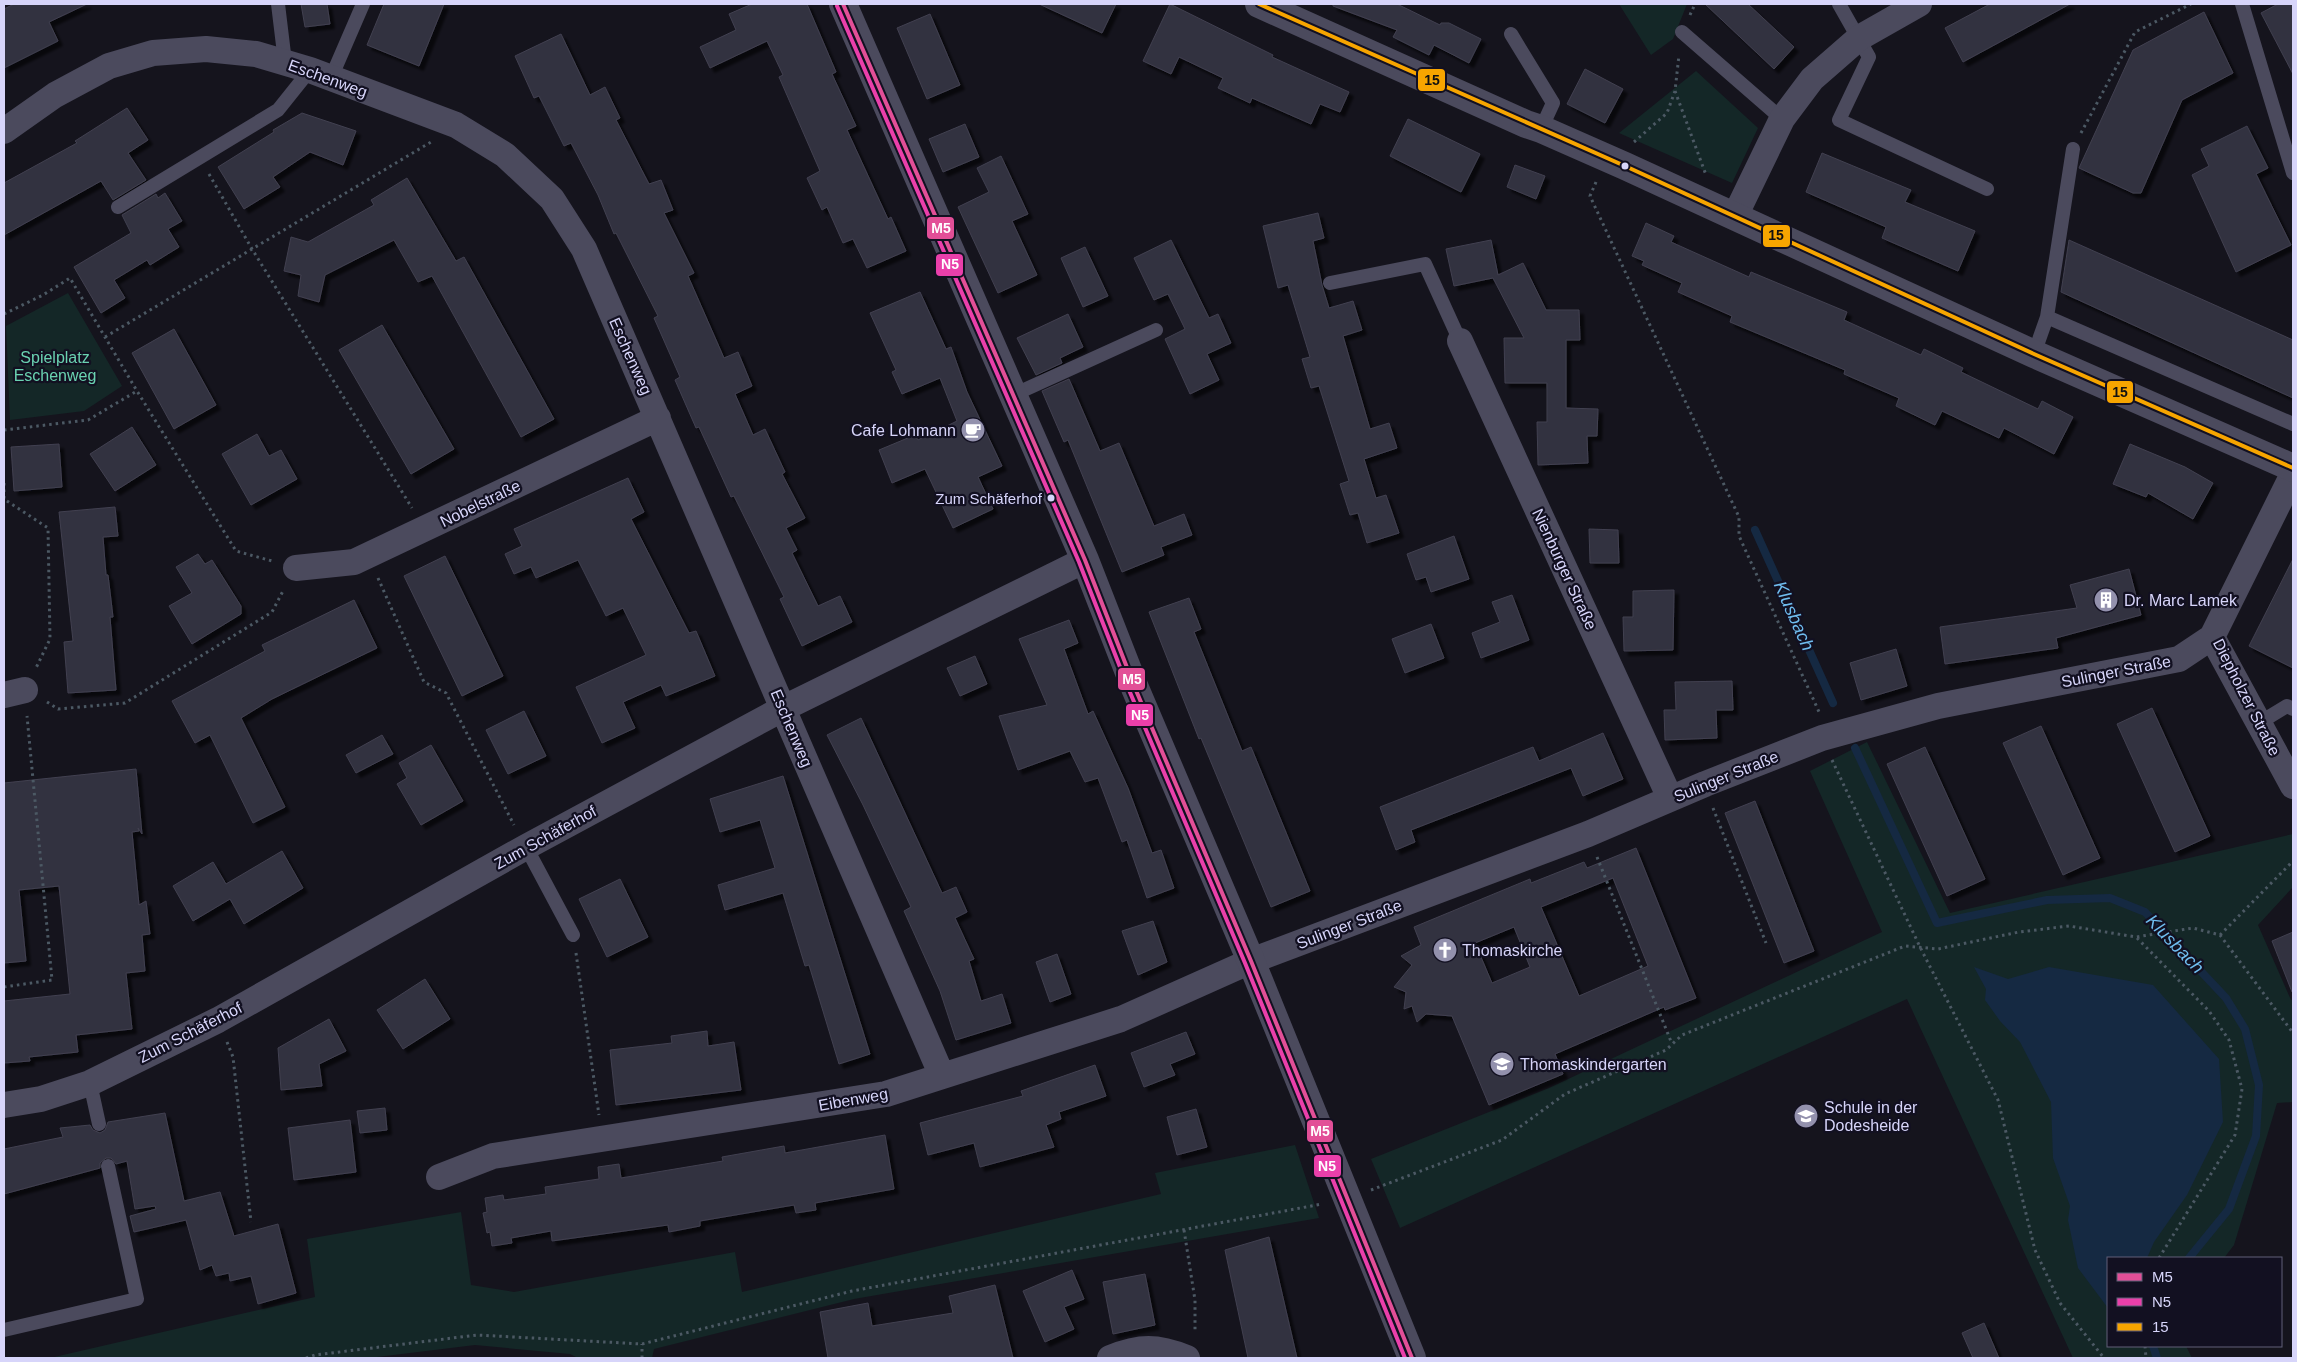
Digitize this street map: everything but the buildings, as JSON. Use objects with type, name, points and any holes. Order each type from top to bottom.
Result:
[{"type":"street","points":[[844,4],[1085,560],[1135,688],[1251,961],[1412,1358]]},
{"type":"street","points":[[1259,4],[1735,216],[2034,354],[2293,468]]},
{"type":"street","points":[[1735,216],[1782,119],[1812,79],[1859,38],[1919,4]]},
{"type":"street","name":"Eschenweg","points":[[4,131],[55,96],[109,66],[153,53],[206,48],[256,54],[320,74],[456,126],[505,155],[552,199],[584,249],[942,1076]]},
{"type":"street","name":"Nienburger Straße","points":[[1460,341],[1670,798]]},
{"type":"street","name":"Nobelstraße","points":[[296,568],[354,562],[658,418]]},
{"type":"street","name":"Diepholzer Straße","points":[[2293,474],[2212,637],[2293,786]]},
{"type":"street","name":"Zum Schäferhof","points":[[4,1105],[41,1100],[90,1083],[218,1020],[526,847],[784,708],[1085,560]]},
{"type":"street","name":"Sulinger Straße","points":[[1251,961],[1588,834],[1670,798],[1822,738],[1938,706],[2179,659],[2212,637]]},
{"type":"street","name":"Eibenweg","points":[[439,1177],[493,1156],[886,1094],[1121,1018],[1251,961]]},
{"type":"street","points":[[1110,1358],[1131,1350],[1191,1349]]},
{"type":"lane","points":[[278,4],[285,62]]},
{"type":"lane","points":[[118,207],[278,110],[320,74],[363,4]]},
{"type":"lane","points":[[1839,4],[1869,57],[1839,120],[1987,189]]},
{"type":"lane","points":[[2242,4],[2293,173]]},
{"type":"lane","points":[[1682,32],[1782,119]]},
{"type":"lane","points":[[1511,34],[1553,103],[1541,129]]},
{"type":"lane","points":[[2034,354],[2047,317],[2073,149]]},
{"type":"lane","points":[[1330,283],[1425,264],[1460,341]]},
{"type":"lane","points":[[2047,317],[2293,424]]},
{"type":"lane","points":[[1013,395],[1156,330]]},
{"type":"lane","points":[[2259,722],[2287,706],[2293,709]]},
{"type":"lane","points":[[526,847],[573,934]]},
{"type":"lane","points":[[90,1083],[99,1124]]},
{"type":"lane","points":[[4,1330],[136,1299],[108,1166]]},
{"type":"path","points":[[1695,4],[1682,32],[1675,90],[1667,112],[1630,146],[1605,158],[1590,196],[1739,517],[1739,536],[1821,716],[1822,738],[1920,947],[1998,1100],[2035,1250],[2060,1303],[2104,1358]]},
{"type":"path","points":[[2073,149],[2135,32],[2191,4]]},
{"type":"path","points":[[1675,90],[1708,182]]},
{"type":"path","points":[[105,336],[359,187],[456,126]]},
{"type":"path","points":[[200,158],[252,249],[425,530]]},
{"type":"path","points":[[4,314],[43,295],[70,278],[236,551],[296,568],[272,612],[125,703],[58,709],[14,692]]},
{"type":"path","points":[[4,430],[88,420],[137,391]]},
{"type":"path","points":[[4,483],[4,499],[48,528],[50,639],[14,692],[52,980],[4,987]]},
{"type":"path","points":[[367,556],[424,682],[446,693],[526,847]]},
{"type":"path","points":[[1705,784],[1766,943]]},
{"type":"path","points":[[1588,834],[1672,1044]]},
{"type":"path","points":[[2220,935],[2293,861]]},
{"type":"path","points":[[306,1358],[315,1355],[477,1335],[642,1344],[852,1291],[1347,1199],[1502,1140],[1565,1094],[1666,1050],[1682,1035],[1905,946],[1938,949],[2019,932],[2069,926],[2136,937],[2193,928],[2220,935],[2293,1033]]},
{"type":"path","points":[[573,934],[602,1138]]},
{"type":"path","points":[[2136,937],[2214,1018],[2229,1040],[2242,1089],[2235,1135],[2160,1257]]},
{"type":"path","points":[[218,1020],[233,1057],[252,1222]]},
{"type":"path","points":[[1184,1230],[1195,1300],[1191,1349]]},
{"type":"path","points":[[642,1344],[642,1358]]},
{"type":"green space","points":[[1619,4],[1687,4],[1673,39],[1651,55]]},
{"type":"green space","points":[[1696,71],[1758,128],[1732,183],[1619,133]]},
{"type":"green space","name":"Spielplatz Eschenweg","points":[[68,293],[122,386],[84,411],[10,420],[6,326]]},
{"type":"green space","points":[[1867,742],[1950,913],[2293,834],[2293,887],[2258,925],[2291,1000],[2293,999],[2293,1102],[2277,1103],[2234,1245],[2225,1257],[2107,1257],[2107,1347],[2186,1347],[2192,1358],[2073,1358],[1907,999],[1400,1228],[1371,1159],[1549,1088],[1882,932],[1810,771]]},
{"type":"green space","points":[[1295,1145],[1319,1218],[854,1299],[654,1349],[652,1358],[578,1358],[570,1354],[475,1345],[369,1358],[50,1358],[315,1297],[307,1239],[461,1212],[471,1285],[514,1292],[735,1252],[742,1292],[1161,1194],[1155,1173]]},
{"type":"water","points":[[1974,967],[2008,979],[2049,967],[2153,985],[2219,1059],[2223,1122],[2187,1195],[2154,1242],[2147,1257],[2107,1257],[2107,1307],[2078,1268],[2068,1220],[2070,1206],[2053,1158],[2051,1102],[2020,1042],[2000,1021],[1985,1000],[1986,989]]},
{"type":"waterway","name":"Klusbach","points":[[1755,530],[1833,703]]},
{"type":"waterway","name":"Klusbach","points":[[1855,748],[1937,923],[2047,900],[2110,898],[2145,912],[2226,998],[2245,1029],[2259,1085],[2256,1136],[2229,1209],[2190,1257]]},
{"type":"waterway","name":"Klusbach","points":[[2153,1347],[2157,1358]]},
{"type":"transit line","name":"M5","points":[[843,4],[1085,560],[1135,688],[1251,961],[1412,1358]]},
{"type":"transit line","name":"15","points":[[1259,4],[1625,166],[2034,354],[2293,468]]},
{"type":"transit line","name":"N5","points":[[837,6],[1079,562],[1129,690],[1245,963],[1405,1358]]},
{"type":"place","name":"Cafe Lohmann","points":[[973,430]]},
{"type":"place","name":"Zum Schäferhof","points":[[1051,498]]},
{"type":"place","name":"Dr. Marc Lamek","points":[[2106,600]]},
{"type":"place","name":"Thomaskirche","points":[[1445,950]]},
{"type":"place","name":"Thomaskindergarten","points":[[1502,1064]]},
{"type":"place","name":"Schule in der Dodesheide","points":[[1806,1116]]}]
